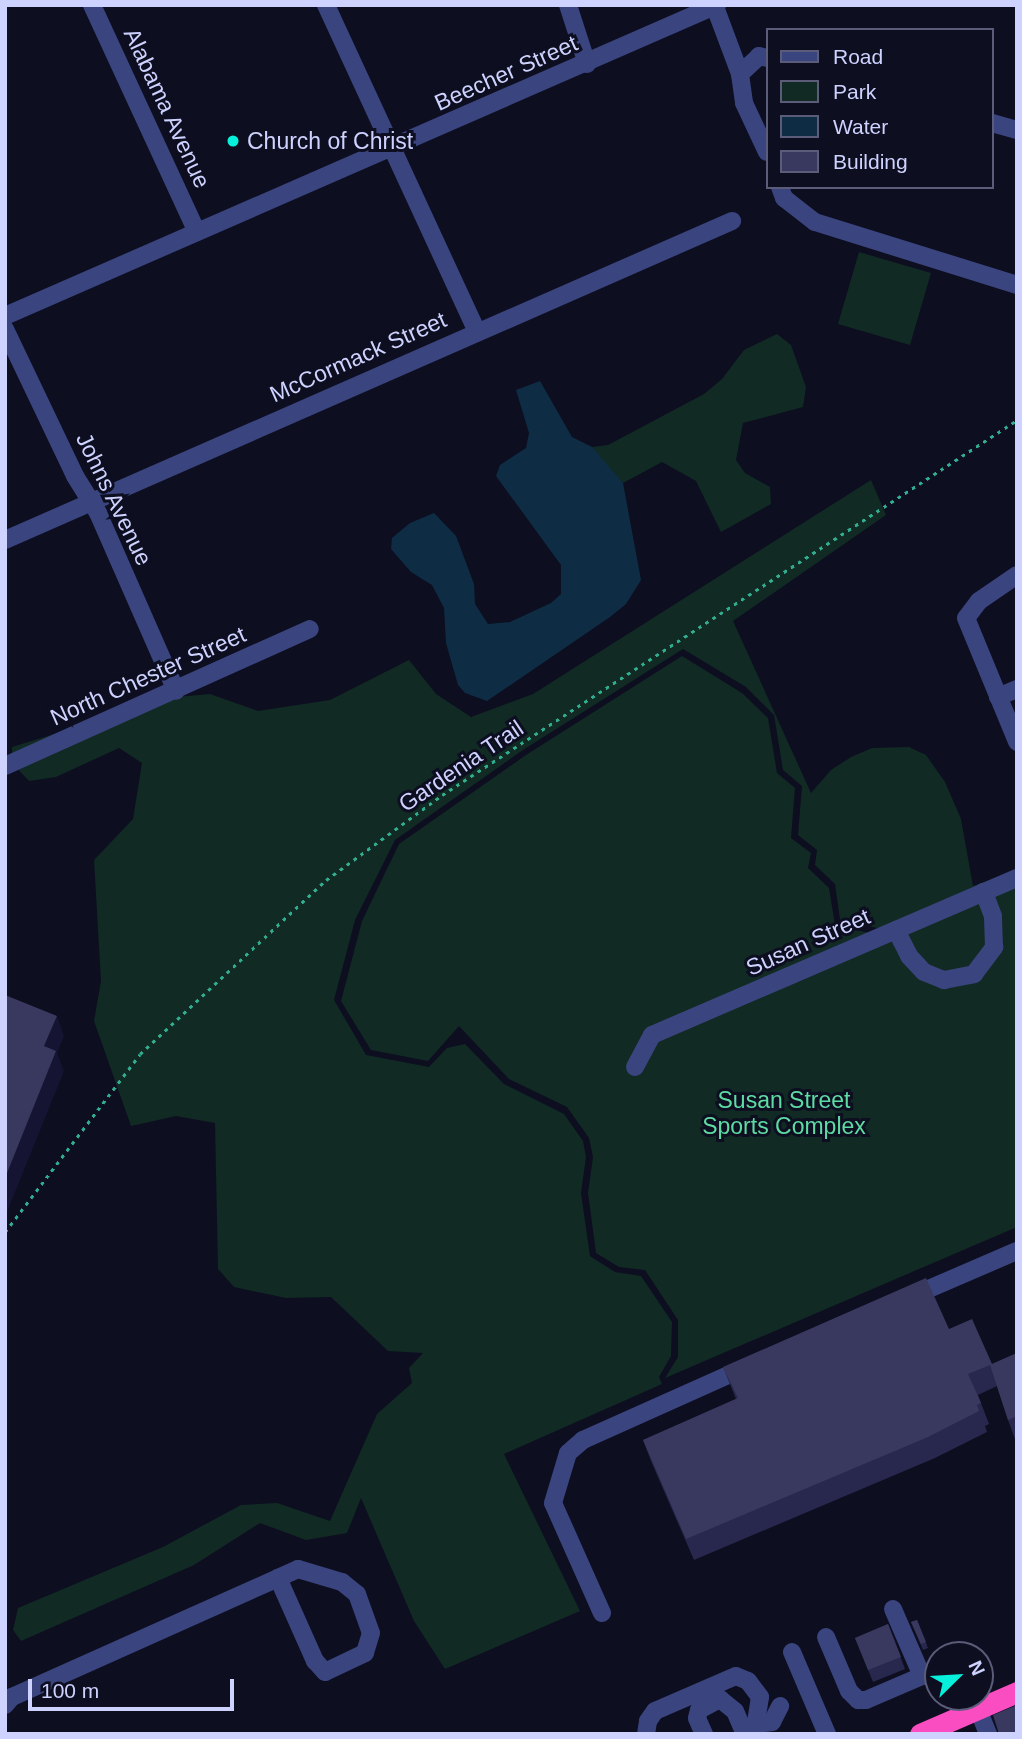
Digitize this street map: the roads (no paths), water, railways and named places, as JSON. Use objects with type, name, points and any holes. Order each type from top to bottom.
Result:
[{"type":"highway","points":[[994,1702],[1017,1692]]},
{"type":"highway","points":[[920,1734],[945,1729],[975,1711]]},
{"type":"street","name":"Alabama Avenue","points":[[93,5],[197,232]]},
{"type":"street","points":[[326,5],[478,332]]},
{"type":"street","points":[[568,5],[587,64]]},
{"type":"street","name":"Beecher Street","points":[[5,316],[716,6]]},
{"type":"street","points":[[716,6],[740,74],[744,103],[766,148]]},
{"type":"street","points":[[726,37],[764,57],[740,74]]},
{"type":"street","points":[[994,124],[1017,130]]},
{"type":"street","points":[[781,189],[784,198],[815,222],[1017,285]]},
{"type":"street","name":"McCormack Street","points":[[5,540],[732,221]]},
{"type":"street","name":"Johns Avenue","points":[[5,329],[90,502],[176,691]]},
{"type":"street","points":[[1017,575],[979,601],[967,618],[1017,742]]},
{"type":"street","name":"North Chester Street","points":[[5,766],[310,629]]},
{"type":"street","points":[[998,697],[1017,689]]},
{"type":"street","name":"Susan Street","points":[[635,1067],[652,1035],[1017,878]]},
{"type":"street","points":[[896,930],[909,956],[924,972],[944,980],[965,978],[981,968],[994,947],[993,916],[984,892]]},
{"type":"street","points":[[892,1304],[1017,1251]]},
{"type":"street","points":[[602,1613],[553,1503],[568,1453],[583,1440],[767,1358]]},
{"type":"street","points":[[5,1705],[12,1697],[298,1569],[342,1582],[357,1594],[371,1633],[365,1653],[325,1672],[315,1661],[278,1578]]},
{"type":"street","points":[[893,1609],[924,1662]]},
{"type":"street","points":[[827,1637],[849,1691],[858,1700],[924,1674]]},
{"type":"street","points":[[792,1652],[827,1734]]},
{"type":"street","points":[[646,1734],[650,1717],[678,1700],[729,1677],[745,1678],[760,1697],[751,1731]]},
{"type":"street","points":[[704,1734],[697,1718],[699,1710],[712,1700],[729,1703],[751,1731]]},
{"type":"street","points":[[751,1731],[772,1722],[780,1706]]},
{"type":"street","points":[[979,1711],[989,1734]]},
{"type":"water","points":[[540,381],[572,437],[592,447],[623,483],[641,580],[626,604],[610,617],[487,701],[465,693],[458,685],[446,643],[444,608],[432,585],[411,572],[391,549],[392,538],[410,523],[434,513],[456,536],[474,584],[475,604],[488,624],[510,622],[551,603],[561,594],[561,565],[496,476],[500,465],[526,448],[529,433],[516,390]]},
{"type":"place","name":"Church of Christ","points":[[233,141]]},
{"type":"park label","name":"Susan Street Sports Complex","points":[[784,1113]]}]
